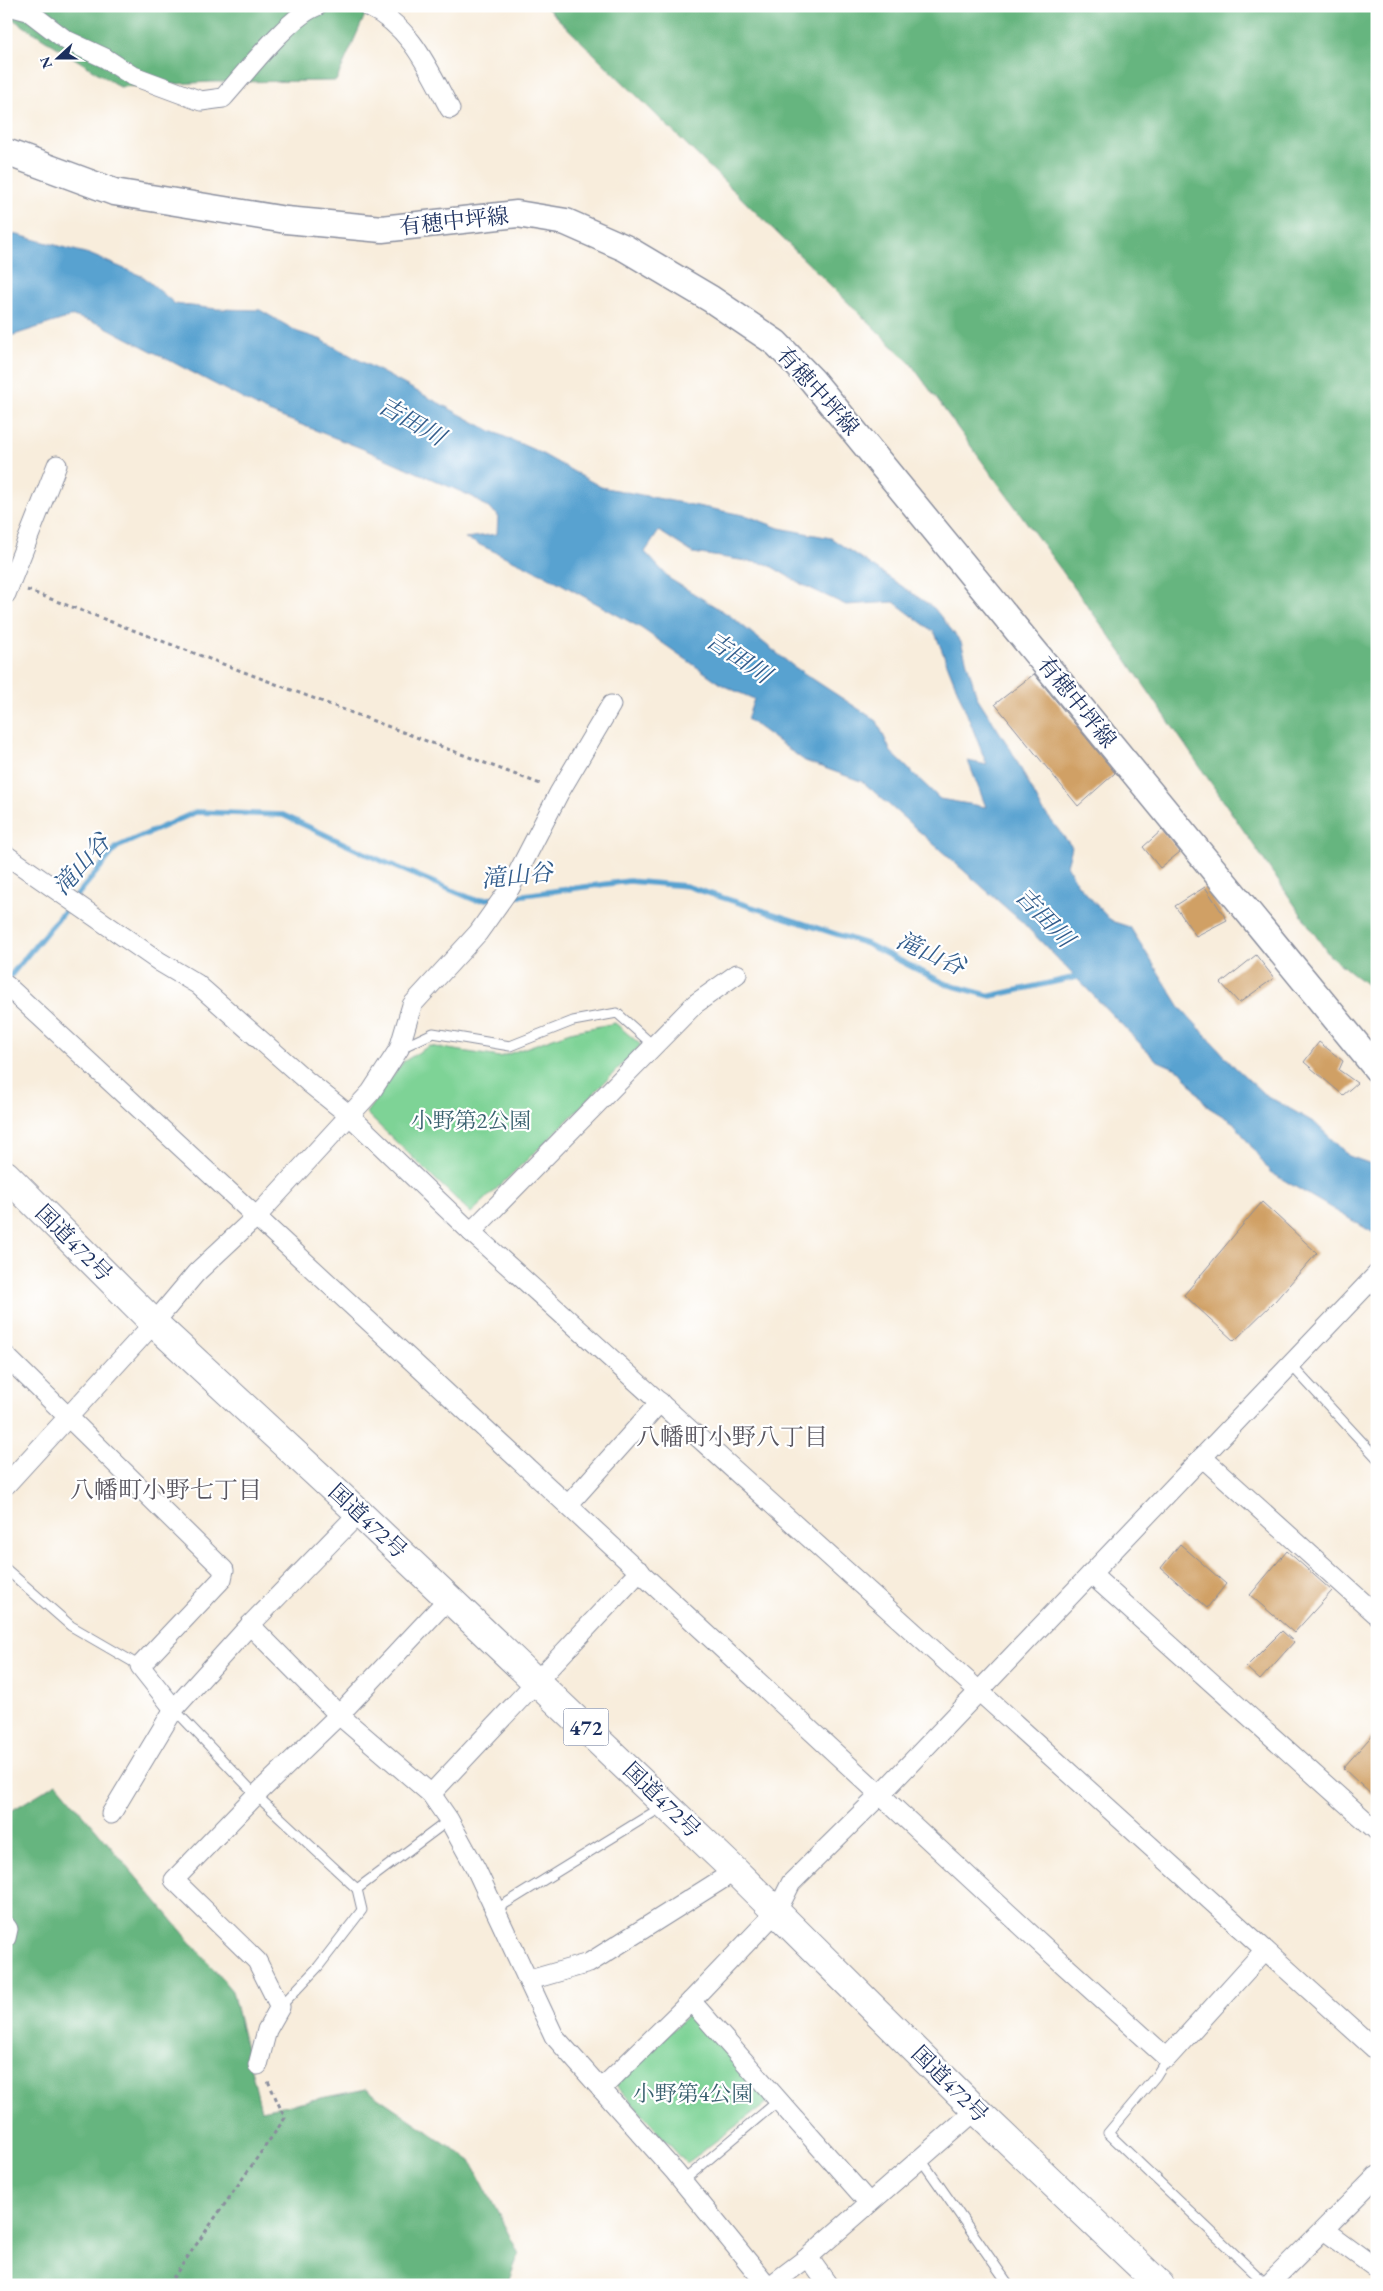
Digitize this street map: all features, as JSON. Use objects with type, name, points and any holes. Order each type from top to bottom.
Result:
[{"type":"highway","name":"国道472号","points":[[6,1175],[154,1323],[360,1513],[667,1805],[777,1911],[976,2110],[1160,2285]]},
{"type":"main road","name":"有穂中坪線","points":[[6,152],[114,192],[286,220],[382,229],[517,214],[566,222],[625,248],[711,299],[776,343],[812,380],[1377,1069]]},
{"type":"street","points":[[9,6],[28,11],[66,40],[105,58],[131,75],[201,101],[224,98],[289,26],[310,9],[317,6]]},
{"type":"street","points":[[367,6],[386,15],[415,44],[450,109]]},
{"type":"street","points":[[8,589],[57,465]]},
{"type":"street","points":[[6,1485],[154,1323],[196,1273],[257,1216],[372,1092],[399,1049],[412,1005],[478,934],[510,888],[559,794],[611,705]]},
{"type":"street","points":[[6,854],[160,962],[197,984],[308,1082],[349,1115],[471,1232],[1377,2051]]},
{"type":"street","points":[[471,1232],[695,1004],[737,974]]},
{"type":"street","points":[[6,984],[1064,1965],[1167,2058],[1265,1950]]},
{"type":"street","points":[[601,2089],[691,2001],[777,1911],[791,1884],[881,1794],[1290,1364],[1374,1284]]},
{"type":"street","points":[[6,1356],[224,1570],[222,1579],[140,1666],[174,1709]]},
{"type":"street","points":[[568,1505],[660,1402]]},
{"type":"street","points":[[1202,1457],[1377,1615]]},
{"type":"street","points":[[111,1814],[174,1709],[250,1625],[360,1513]]},
{"type":"street","points":[[431,1794],[640,1571]]},
{"type":"street","points":[[1091,1574],[1377,1831]]},
{"type":"street","points":[[258,2065],[267,2030],[280,2007],[257,1961],[174,1880],[256,1795],[339,1715],[449,1598]]},
{"type":"street","points":[[250,1625],[339,1715],[431,1794],[449,1820],[495,1910],[530,1980],[554,2036],[682,2181],[767,2285]]},
{"type":"street","points":[[530,1980],[589,1963],[735,1871]]},
{"type":"street","points":[[6,1926],[8,1929],[6,1938]]},
{"type":"street","points":[[691,2001],[869,2203]]},
{"type":"street","points":[[771,2285],[808,2257],[976,2110]]},
{"type":"street","points":[[1267,2285],[1377,2176]]},
{"type":"street","points":[[1324,2230],[1377,2269]]},
{"type":"street","points":[[808,2257],[828,2285]]},
{"type":"lane","points":[[399,1049],[433,1034],[510,1046],[573,1021],[617,1013],[654,1046]]},
{"type":"lane","points":[[1290,1364],[1377,1458]]},
{"type":"lane","points":[[6,1570],[70,1626],[140,1666]]},
{"type":"lane","points":[[174,1709],[256,1795],[357,1889],[362,1910],[318,1967],[280,2007]]},
{"type":"lane","points":[[495,1910],[667,1805]]},
{"type":"lane","points":[[357,1889],[449,1820]]},
{"type":"lane","points":[[1167,2058],[1156,2076],[1108,2133],[1267,2285]]},
{"type":"lane","points":[[682,2181],[778,2101]]},
{"type":"lane","points":[[920,2158],[1009,2285]]},
{"type":"path","points":[[8,589],[534,782],[559,794]]},
{"type":"path","points":[[168,2285],[285,2118],[272,2086],[258,2065]]},
{"type":"green space","points":[[6,6],[369,6],[336,81],[211,82],[120,87],[6,15]]},
{"type":"green space","points":[[545,6],[1377,6],[1377,993],[1329,955],[1122,653],[911,364]]},
{"type":"green space","name":"小野第2公園","points":[[615,1023],[641,1045],[554,1134],[471,1213],[366,1113],[403,1062],[429,1046],[500,1057],[570,1032]]},
{"type":"green space","points":[[57,1783],[232,1991],[261,2110],[366,2089],[471,2161],[519,2254],[507,2285],[6,2285],[6,1814]]},
{"type":"green space","name":"小野第4公園","points":[[691,2012],[770,2101],[686,2163],[616,2085]]},
{"type":"water","name":"吉田川","points":[[6,234],[18,235],[89,254],[144,277],[175,304],[217,309],[260,310],[298,332],[320,339],[489,430],[537,451],[601,487],[748,516],[779,528],[831,538],[934,608],[961,642],[977,697],[1011,750],[1042,809],[1072,847],[1067,865],[1077,883],[1111,921],[1130,927],[1180,1007],[1235,1067],[1264,1094],[1315,1123],[1349,1156],[1377,1166],[1377,1235],[1270,1172],[1234,1123],[1208,1107],[1181,1071],[1156,1060],[1021,921],[863,782],[805,761],[747,719],[754,699],[724,686],[641,628],[545,575],[465,538],[497,534],[498,515],[473,497],[361,448],[266,411],[100,324],[73,316],[14,335],[6,335]],"holes":[[[659,531],[693,553],[767,564],[801,584],[846,605],[894,602],[935,633],[987,765],[968,761],[986,807],[940,799],[891,752],[877,721],[793,666],[729,615],[670,579],[645,552]]]},
{"type":"building","points":[[1034,674],[1115,773],[1078,806],[995,704]]},
{"type":"building","points":[[1162,830],[1180,852],[1160,868],[1143,847]]},
{"type":"building","points":[[1205,887],[1227,920],[1196,936],[1175,906]]},
{"type":"building","points":[[1256,955],[1274,978],[1239,1003],[1221,983]]},
{"type":"building","points":[[1319,1042],[1343,1061],[1339,1070],[1357,1083],[1343,1095],[1304,1062]]},
{"type":"building","points":[[1262,1202],[1317,1253],[1275,1301],[1234,1341],[1184,1295]]},
{"type":"building","points":[[1180,1544],[1226,1584],[1207,1608],[1161,1568]]},
{"type":"building","points":[[1287,1551],[1332,1591],[1294,1633],[1250,1595]]},
{"type":"building","points":[[1282,1631],[1294,1642],[1260,1680],[1246,1667]]},
{"type":"building","points":[[1377,1730],[1377,1800],[1343,1768]]},
{"type":"waterway","name":"滝山谷","points":[[6,981],[117,847],[196,812],[283,815],[375,858],[475,900],[498,898]]},
{"type":"waterway","name":"滝山谷","points":[[509,897],[629,881],[686,886],[867,944],[946,984],[991,996],[1081,976]]},
{"type":"district","name":"八幡町小野八丁目","points":[[732,1436]]},
{"type":"district","name":"八幡町小野七丁目","points":[[166,1489]]}]
